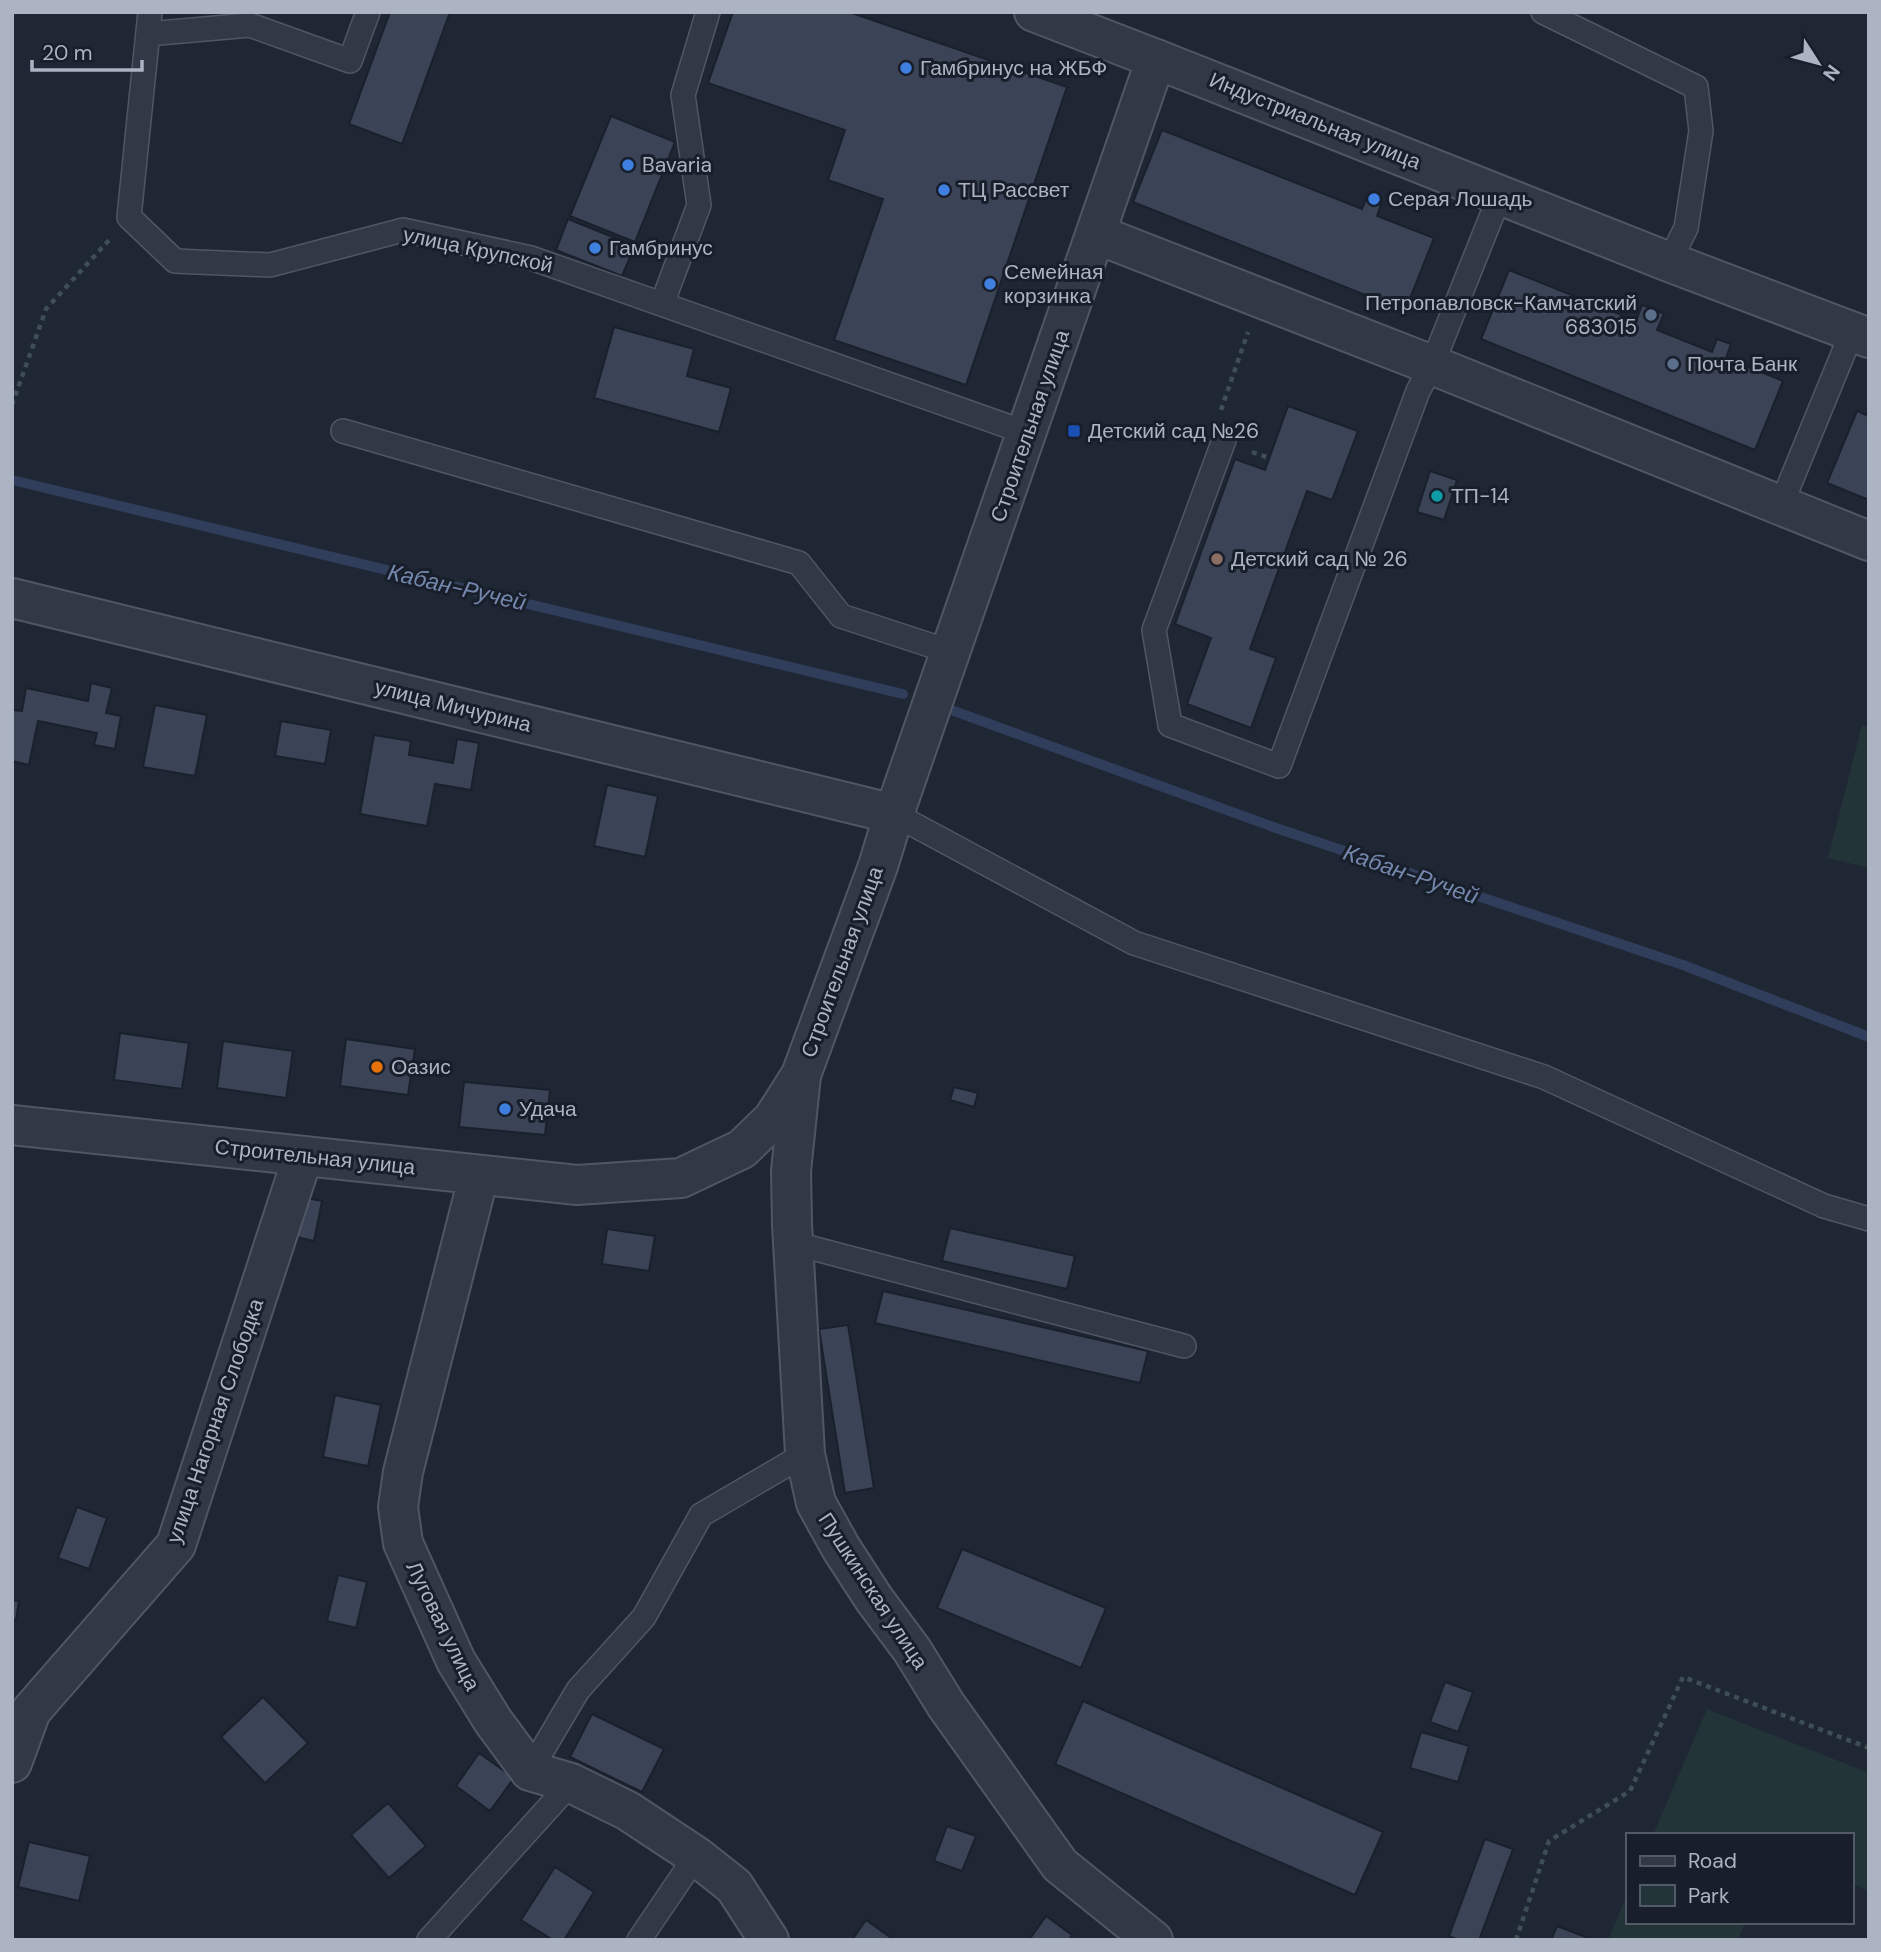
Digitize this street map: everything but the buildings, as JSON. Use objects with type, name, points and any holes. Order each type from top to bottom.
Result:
[{"type":"street","name":"Индустриальная улица","points":[[1034,12],[1860,335]]},
{"type":"street","name":"Строительная улица","points":[[12,1125],[577,1185],[681,1178],[741,1149],[773,1119],[800,1075],[878,866],[1156,59]]},
{"type":"street","points":[[1096,234],[1432,365],[1869,541]]},
{"type":"street","name":"улица Мичурина","points":[[12,598],[894,814]]},
{"type":"street","name":"Пушкинская улица","points":[[800,1075],[791,1171],[793,1242],[805,1454],[816,1503],[874,1600],[912,1650],[946,1705],[1060,1865],[1153,1940]]},
{"type":"street","name":"улица Нагорная Слободка","points":[[12,1763],[31,1711],[176,1545],[303,1156]]},
{"type":"street","name":"Луговая улица","points":[[479,1175],[403,1472],[398,1507],[403,1543],[456,1661],[493,1721],[530,1771]]},
{"type":"street","points":[[530,1771],[571,1783],[628,1811],[696,1856],[734,1886],[769,1940]]},
{"type":"lane","points":[[129,217],[149,23],[250,24],[350,61],[368,12]]},
{"type":"lane","points":[[662,304],[699,205],[683,95],[708,12]]},
{"type":"lane","points":[[1543,12],[1696,87],[1702,131],[1686,228],[1669,262]]},
{"type":"lane","points":[[1224,440],[1154,630],[1170,725],[1279,766],[1418,391],[1432,365],[1500,195]]},
{"type":"lane","name":"улица Крупской","points":[[129,217],[175,261],[270,265],[403,230],[531,258],[1027,433]]},
{"type":"lane","points":[[1781,505],[1860,335]]},
{"type":"lane","points":[[343,431],[799,564],[841,616],[951,652]]},
{"type":"lane","points":[[894,814],[1134,943],[1544,1077],[1824,1206],[1869,1219]]},
{"type":"lane","points":[[793,1242],[1184,1346]]},
{"type":"lane","points":[[530,1771],[578,1690],[644,1616],[701,1515],[805,1454]]},
{"type":"lane","points":[[429,1940],[571,1783]]},
{"type":"lane","points":[[639,1940],[696,1856]]},
{"type":"path","points":[[12,405],[46,309],[129,217]]},
{"type":"path","points":[[1261,299],[1212,436],[1269,458]]},
{"type":"path","points":[[1517,1940],[1549,1841],[1630,1791],[1683,1677],[1869,1748]]},
{"type":"green space","points":[[1862,725],[1869,727],[1869,868],[1828,858]]},
{"type":"green space","points":[[1707,1709],[1869,1773],[1869,1891],[1853,1884],[1853,1833],[1654,1833]]},
{"type":"green space","points":[[1626,1897],[1626,1924],[1744,1924],[1738,1940],[1608,1940]]},
{"type":"waterway","name":"Кабан-Ручей","points":[[12,480],[903,694]]},
{"type":"waterway","name":"Кабан-Ручей","points":[[954,711],[1276,828],[1683,965],[1869,1037]]},
{"type":"place","name":"Гамбринус на ЖБФ","points":[[906,68]]},
{"type":"place","name":"Bavaria","points":[[628,165]]},
{"type":"place","name":"ТЦ Рассвет","points":[[944,190]]},
{"type":"place","name":"Серая Лошадь","points":[[1374,199]]},
{"type":"place","name":"Гамбринус","points":[[595,248]]},
{"type":"place","name":"Семейная корзинка","points":[[990,284]]},
{"type":"place","name":"Петропавловск-Камчатский 683015","points":[[1651,315]]},
{"type":"place","name":"Почта Банк","points":[[1673,364]]},
{"type":"place","name":"Детский сад №26","points":[[1074,431]]},
{"type":"place","name":"ТП-14","points":[[1437,496]]},
{"type":"place","name":"Детский сад № 26","points":[[1217,559]]},
{"type":"place","name":"Оазис","points":[[377,1067]]},
{"type":"place","name":"Удача","points":[[505,1109]]}]
